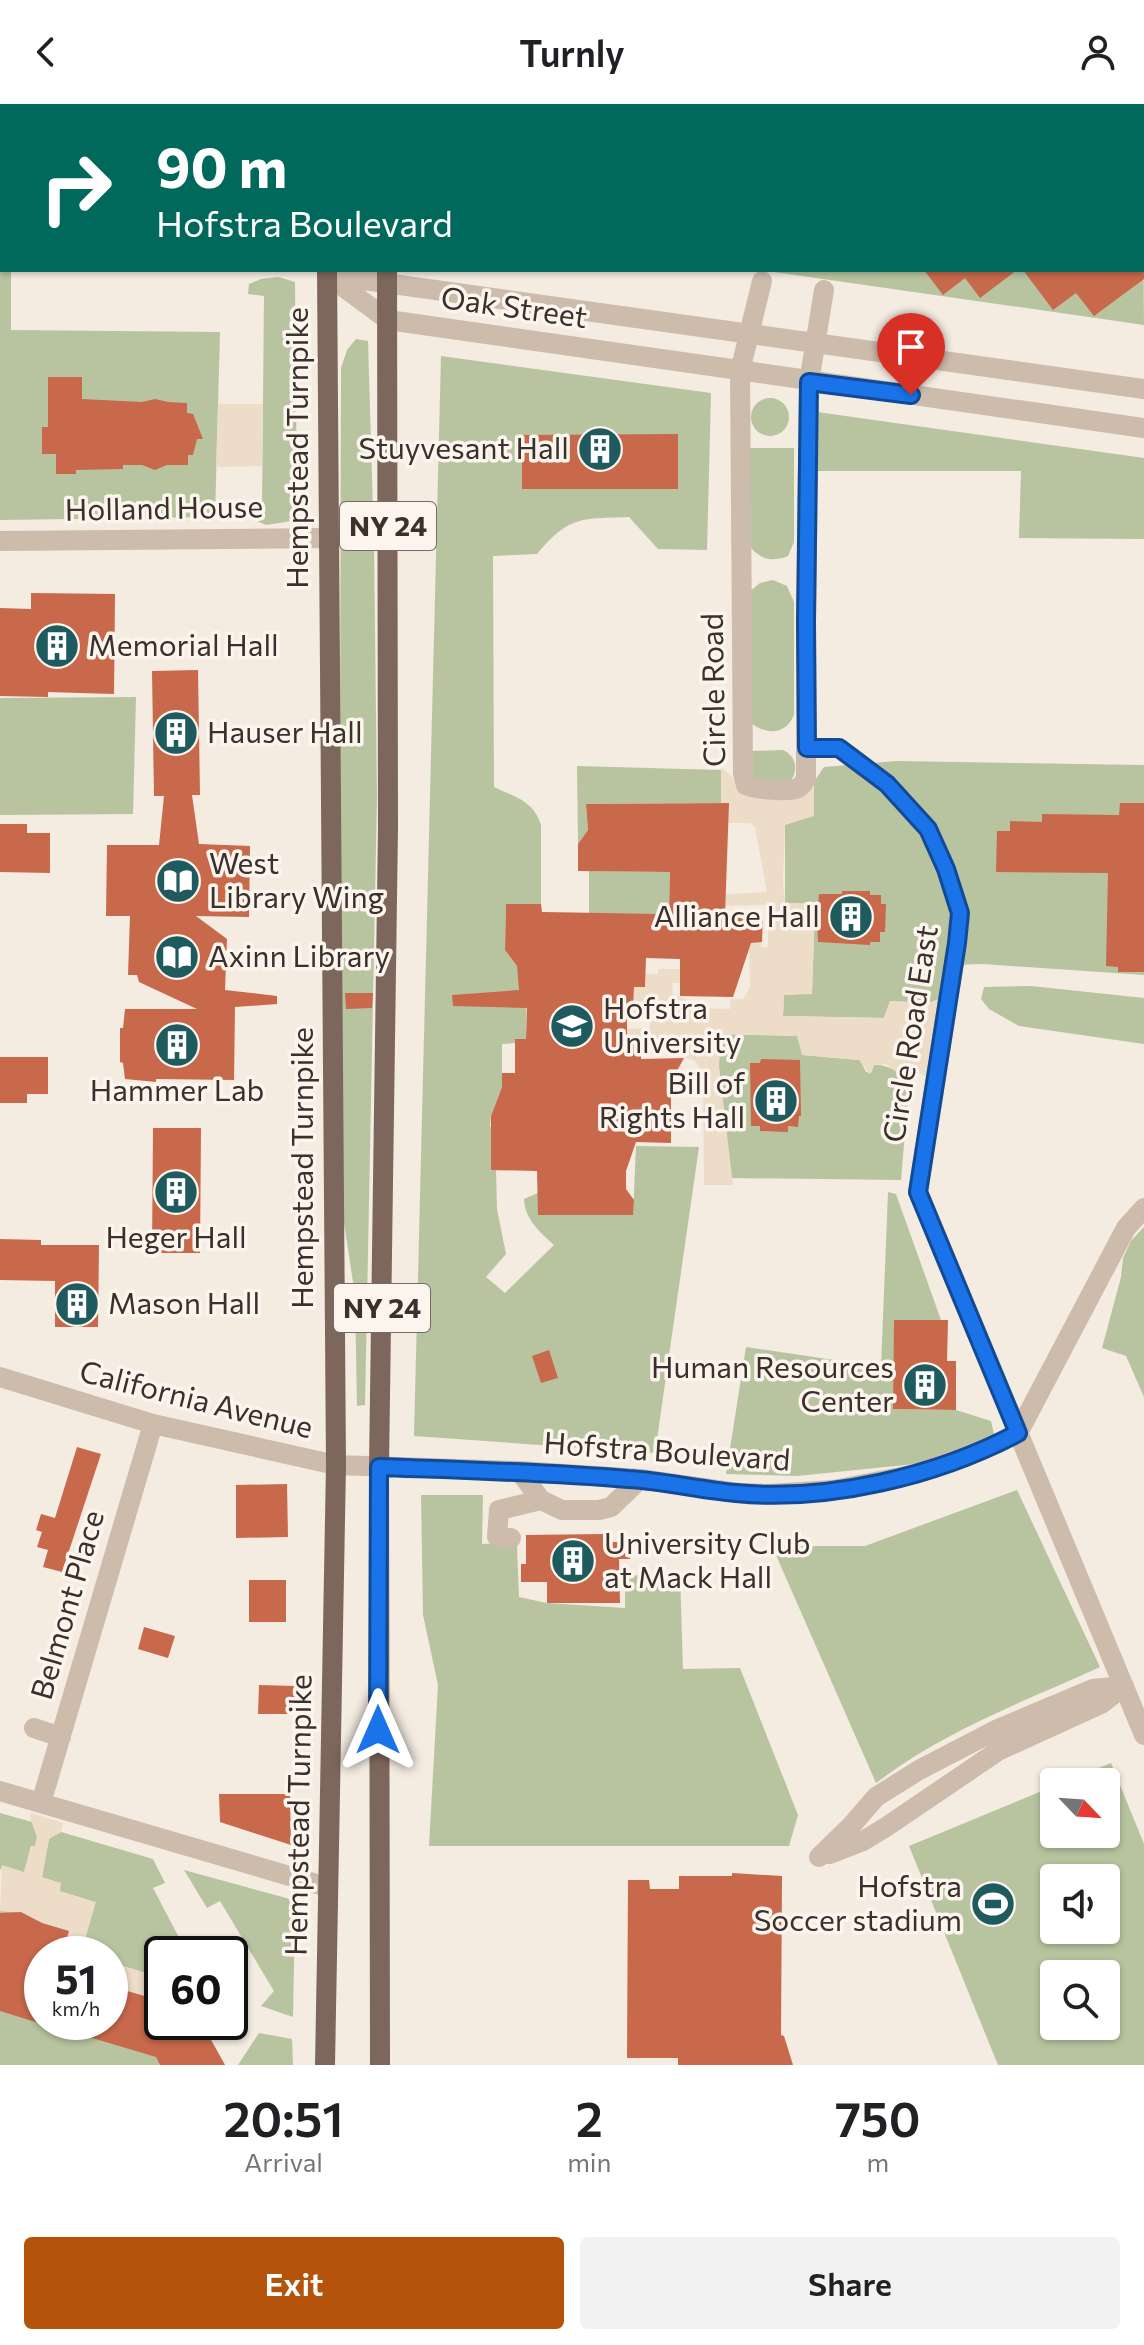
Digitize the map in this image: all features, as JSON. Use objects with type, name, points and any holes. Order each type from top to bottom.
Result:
[{"type":"main road","name":"Hempstead Turnpike","points":[[325,2065],[336,1465],[327,272]]},
{"type":"main road","name":"NY 24","points":[[380,2065],[379,1467],[388,827],[387,276]]},
{"type":"street","name":"Oak Street","points":[[327,272],[387,276],[749,334],[1144,389]]},
{"type":"street","name":"Oak Street","points":[[327,272],[388,320],[1144,428]]},
{"type":"street","points":[[740,371],[762,281]]},
{"type":"street","name":"Circle Road","points":[[740,371],[743,773],[746,785],[754,789],[796,789],[802,786],[806,778],[807,748],[809,382],[824,290]]},
{"type":"street","name":"Holland House","points":[[0,541],[328,538]]},
{"type":"street","name":"Circle Road East","points":[[807,748],[839,748],[887,784],[928,829],[946,869],[960,913],[918,1192],[1144,1735]]},
{"type":"street","points":[[1018,1433],[1126,1228],[1144,1208]]},
{"type":"street","name":"California Avenue","points":[[0,1377],[153,1424],[336,1465],[379,1467]]},
{"type":"street","name":"Belmont Place","points":[[41,1803],[153,1424]]},
{"type":"street","name":"Hofstra Boulevard","points":[[379,1467],[519,1471],[640,1479],[738,1493],[768,1494],[833,1490],[916,1474],[1018,1433]]},
{"type":"street","points":[[519,1471],[541,1500],[562,1510],[611,1507],[640,1479]]},
{"type":"street","points":[[511,1538],[497,1537],[499,1510],[541,1500]]},
{"type":"street","points":[[1124,1686],[1101,1704],[998,1751],[863,1841],[819,1857],[874,1800],[915,1773],[998,1729],[1093,1689],[1124,1686]]},
{"type":"street","points":[[34,1728],[61,1737]]},
{"type":"street","points":[[915,1773],[931,1795]]},
{"type":"street","points":[[0,1791],[327,1887]]},
{"type":"street","points":[[874,1800],[886,1827]]},
{"type":"green space","points":[[0,272],[11,272],[11,330],[220,332],[215,517],[0,520]]},
{"type":"green space","points":[[775,272],[1143,272],[1144,325]]},
{"type":"green space","points":[[278,277],[295,282],[297,503],[292,521],[266,525],[252,519],[249,510],[262,507],[264,296],[248,294],[249,284]]},
{"type":"green space","points":[[356,339],[368,341],[377,797],[365,1405],[357,1406],[355,1295],[342,1210],[339,1123],[341,368],[347,350]]},
{"type":"green space","points":[[441,356],[711,393],[707,550],[658,549],[629,517],[577,522],[559,532],[537,554],[493,556],[494,787],[529,805],[538,817],[541,825],[541,904],[506,904],[505,950],[517,966],[518,973],[527,973],[526,1039],[502,1044],[502,1087],[490,1127],[501,1128],[491,1135],[491,1169],[496,1170],[497,1209],[506,1254],[486,1277],[505,1293],[554,1245],[530,1219],[524,1199],[538,1193],[538,1215],[633,1215],[636,1146],[699,1147],[655,1453],[414,1436]]},
{"type":"green space","points":[[770,398],[784,403],[789,417],[784,431],[770,436],[756,431],[751,417],[756,403]]},
{"type":"green space","points":[[817,412],[1144,458],[1144,539],[1019,538],[1021,471],[816,471]]},
{"type":"green space","points":[[749,448],[794,448],[794,542],[788,556],[783,558],[764,557],[751,548]]},
{"type":"green space","points":[[773,580],[787,586],[794,602],[794,715],[785,727],[768,731],[750,722],[749,592],[760,583]]},
{"type":"green space","points":[[136,697],[133,814],[0,815],[0,698]]},
{"type":"green space","points":[[783,750],[791,756],[795,765],[789,783],[753,784],[752,751]]},
{"type":"green space","points":[[896,761],[1144,765],[1144,975],[983,964],[954,965],[939,999],[929,1003],[890,1001],[884,1018],[783,1016],[784,995],[812,993],[815,904],[785,903],[785,825],[824,767]]},
{"type":"green space","points":[[577,766],[721,770],[721,803],[586,804],[588,830],[578,844]]},
{"type":"green space","points":[[589,871],[670,872],[669,914],[589,913]]},
{"type":"green space","points":[[1031,986],[1144,998],[1144,1044],[1019,1026],[989,1009],[981,999],[984,987]]},
{"type":"green space","points":[[720,1034],[798,1036],[803,1055],[860,1060],[866,1072],[871,1073],[874,1065],[879,1065],[910,1074],[901,1180],[731,1178],[719,1067]]},
{"type":"green space","points":[[888,1192],[896,1194],[941,1320],[894,1320],[894,1409],[956,1410],[991,1421],[995,1438],[915,1464],[797,1476],[726,1474],[746,1347],[881,1367]]},
{"type":"green space","points":[[1144,1227],[1144,1397],[1126,1356],[1102,1348],[1123,1258],[1131,1241]]},
{"type":"green space","points":[[1017,1490],[1100,1667],[956,1733],[876,1783],[772,1546],[865,1546]]},
{"type":"green space","points":[[421,1495],[483,1495],[482,1544],[510,1543],[510,1546],[517,1546],[519,1597],[547,1603],[625,1608],[625,1576],[680,1573],[683,1669],[740,1668],[798,1815],[789,1846],[429,1846],[438,1685],[423,1615]]},
{"type":"green space","name":"Hofstra Soccer stadium","points":[[1120,1785],[1144,1844],[1144,2065],[998,2065],[909,1846],[1040,1792],[1040,1848],[1120,1848]]},
{"type":"green space","points":[[0,1813],[32,1822],[37,1837],[35,1847],[31,1846],[24,1873],[2,1866],[0,1871]]},
{"type":"green space","points":[[61,1832],[153,1859],[165,1883],[153,1888],[178,1936],[144,1936],[144,1972],[128,1968],[128,1936],[75,1936],[59,1890],[42,1877],[49,1838]]},
{"type":"green space","points":[[184,1870],[290,1899],[295,1913],[293,2017],[261,2006],[274,1991],[248,1948],[248,1936],[241,1936],[220,1901],[207,1908]]},
{"type":"green space","points":[[0,1911],[21,1912],[42,1923],[69,1931],[67,1936],[24,1936],[24,2040],[128,2040],[128,2022],[144,2022],[144,2040],[211,2040],[225,2065],[0,2065]]},
{"type":"green space","points":[[259,2033],[292,2039],[293,2065],[238,2065]]},
{"type":"shaded area","points":[[218,404],[263,404],[262,466],[216,467]]},
{"type":"shaded area","points":[[721,767],[742,786],[814,781],[814,816],[785,825],[783,881],[785,903],[815,904],[812,994],[784,995],[783,1016],[884,1018],[890,1001],[929,1003],[939,999],[934,1082],[914,1069],[908,1069],[908,1074],[898,1073],[886,1064],[874,1065],[870,1074],[859,1060],[802,1055],[797,1036],[720,1034],[719,1067],[733,1185],[704,1185],[703,1073],[694,1060],[686,1058],[678,1047],[669,1047],[668,1037],[659,1038],[658,1048],[641,1048],[641,1040],[627,1040],[627,1029],[650,1028],[651,1014],[627,1012],[627,1007],[633,1007],[627,987],[645,987],[646,974],[658,974],[658,969],[680,969],[680,983],[672,983],[673,994],[686,999],[687,1008],[730,1009],[730,999],[743,999],[750,987],[749,942],[761,942],[761,947],[768,947],[768,905],[725,906],[726,894],[767,892],[755,827],[750,823],[728,823],[728,803],[721,803]]},
{"type":"shaded area","points":[[31,1813],[63,1823],[61,1832],[49,1839],[42,1877],[61,1883],[60,1891],[96,1902],[86,1936],[67,1936],[68,1931],[21,1913],[0,1911],[2,1865],[24,1872],[32,1846],[35,1846],[37,1837]]},
{"type":"shaded area","points":[[128,1968],[144,1972],[144,1996],[128,1991]]},
{"type":"building","points":[[926,272],[1014,272],[980,298],[965,278],[943,295]]},
{"type":"building","points":[[1024,272],[1144,272],[1144,279],[1094,316],[1076,293],[1053,310]]},
{"type":"building","points":[[48,377],[82,377],[82,399],[142,402],[155,399],[187,403],[187,413],[193,414],[203,439],[197,439],[193,455],[188,455],[188,465],[167,465],[155,470],[142,465],[123,465],[123,469],[76,470],[76,474],[56,474],[56,454],[42,454],[42,427],[48,427]]},
{"type":"building","name":"Stuyvesant Hall","points":[[678,434],[678,489],[522,489],[522,435]]},
{"type":"building","name":"Memorial Hall","points":[[31,593],[115,594],[114,694],[48,692],[48,697],[0,696],[0,608],[31,609]]},
{"type":"building","points":[[198,670],[200,795],[192,795],[199,844],[250,846],[249,917],[196,916],[227,939],[225,990],[277,996],[277,1004],[235,1007],[234,1080],[156,1079],[156,1082],[125,1079],[123,1063],[120,1062],[120,1028],[123,1028],[125,1009],[197,1009],[139,982],[137,975],[128,975],[130,916],[106,916],[107,845],[159,845],[164,796],[154,796],[152,671]]},
{"type":"building","points":[[729,803],[725,915],[763,916],[762,942],[751,943],[733,997],[680,996],[680,959],[646,958],[645,987],[634,987],[633,1007],[627,1007],[627,1040],[641,1040],[641,1059],[684,1058],[671,1082],[671,1143],[636,1142],[626,1171],[626,1189],[634,1200],[633,1215],[538,1215],[537,1171],[491,1170],[491,1116],[502,1087],[502,1073],[515,1073],[515,1039],[526,1039],[527,1008],[453,1006],[452,995],[519,990],[517,966],[505,950],[506,904],[541,904],[542,912],[669,914],[670,872],[578,871],[578,844],[588,830],[586,804]]},
{"type":"building","points":[[1120,803],[1144,803],[1144,972],[1118,972],[1118,967],[1106,966],[1108,873],[996,872],[997,831],[1010,831],[1010,821],[1042,822],[1042,814],[1119,815]]},
{"type":"building","points":[[0,824],[27,824],[27,833],[50,833],[50,873],[0,872]]},
{"type":"building","name":"Alliance Hall","points":[[842,891],[870,891],[870,895],[881,895],[881,904],[886,904],[885,932],[880,932],[880,942],[870,942],[870,945],[818,942],[816,904],[819,894],[842,894]]},
{"type":"building","points":[[345,993],[373,993],[372,1008],[346,1009]]},
{"type":"building","points":[[0,1057],[48,1057],[48,1094],[27,1094],[27,1103],[0,1103]]},
{"type":"building","name":"Bill of Rights Hall","points":[[761,1059],[800,1060],[801,1116],[798,1127],[788,1126],[788,1132],[760,1131],[760,1126],[751,1126],[750,1063],[760,1063]]},
{"type":"building","name":"Heger Hall","points":[[153,1128],[201,1128],[200,1253],[152,1253]]},
{"type":"building","name":"Mason Hall","points":[[0,1239],[41,1240],[41,1245],[99,1245],[98,1327],[55,1327],[55,1281],[0,1280]]},
{"type":"building","name":"Human Resources Center","points":[[894,1320],[948,1320],[947,1361],[956,1361],[956,1410],[893,1409]]},
{"type":"building","points":[[549,1350],[558,1378],[541,1383],[532,1356]]},
{"type":"building","points":[[77,1447],[101,1454],[62,1572],[43,1567],[48,1550],[37,1547],[42,1532],[36,1530],[41,1514],[55,1518]]},
{"type":"building","points":[[287,1484],[288,1537],[236,1538],[236,1485]]},
{"type":"building","name":"University Club at Mack Hall","points":[[603,1534],[603,1542],[631,1542],[630,1559],[619,1559],[620,1603],[547,1603],[547,1582],[521,1582],[521,1564],[526,1564],[526,1535]]},
{"type":"building","points":[[249,1580],[286,1580],[286,1622],[249,1622]]},
{"type":"building","points":[[144,1627],[175,1636],[168,1658],[138,1649]]},
{"type":"building","points":[[259,1685],[295,1686],[295,1714],[258,1714]]},
{"type":"building","points":[[219,1794],[290,1794],[291,1845],[220,1822]]},
{"type":"building","points":[[732,1873],[782,1876],[781,2035],[784,2036],[793,2065],[678,2065],[678,2058],[627,2058],[628,1880],[649,1880],[650,1889],[679,1889],[679,1876],[732,1876]]},
{"type":"building","points":[[21,1912],[42,1923],[69,1931],[67,1936],[24,1936],[24,2018],[0,2011],[0,1913]]},
{"type":"building","points":[[128,1991],[144,1996],[144,2040],[211,2040],[225,2065],[160,2065],[156,2057],[99,2040],[128,2040]]},
{"type":"place","name":"Stuyvesant Hall","points":[[600,449]]},
{"type":"place","name":"Memorial Hall","points":[[57,646]]},
{"type":"place","name":"Hauser Hall","points":[[176,733]]},
{"type":"place","name":"West Library Wing","points":[[178,881]]},
{"type":"place","name":"Alliance Hall","points":[[851,917]]},
{"type":"place","name":"Axinn Library","points":[[177,957]]},
{"type":"place","name":"Hofstra University","points":[[572,1026]]},
{"type":"place","name":"Hammer Lab","points":[[177,1045]]},
{"type":"place","name":"Bill of Rights Hall","points":[[776,1101]]},
{"type":"place","name":"Heger Hall","points":[[176,1192]]},
{"type":"place","name":"Mason Hall","points":[[77,1304]]},
{"type":"place","name":"Human Resources Center","points":[[925,1385]]},
{"type":"place","name":"University Club at Mack Hall","points":[[573,1561]]},
{"type":"place","name":"Hofstra Soccer stadium","points":[[993,1904]]},
{"type":"route","points":[[378,1730],[379,1467],[519,1471],[640,1479],[692,1488],[768,1494],[833,1490],[916,1474],[1018,1433],[918,1192],[960,913],[946,869],[928,829],[887,784],[839,748],[807,748],[809,382],[911,395]]}]
